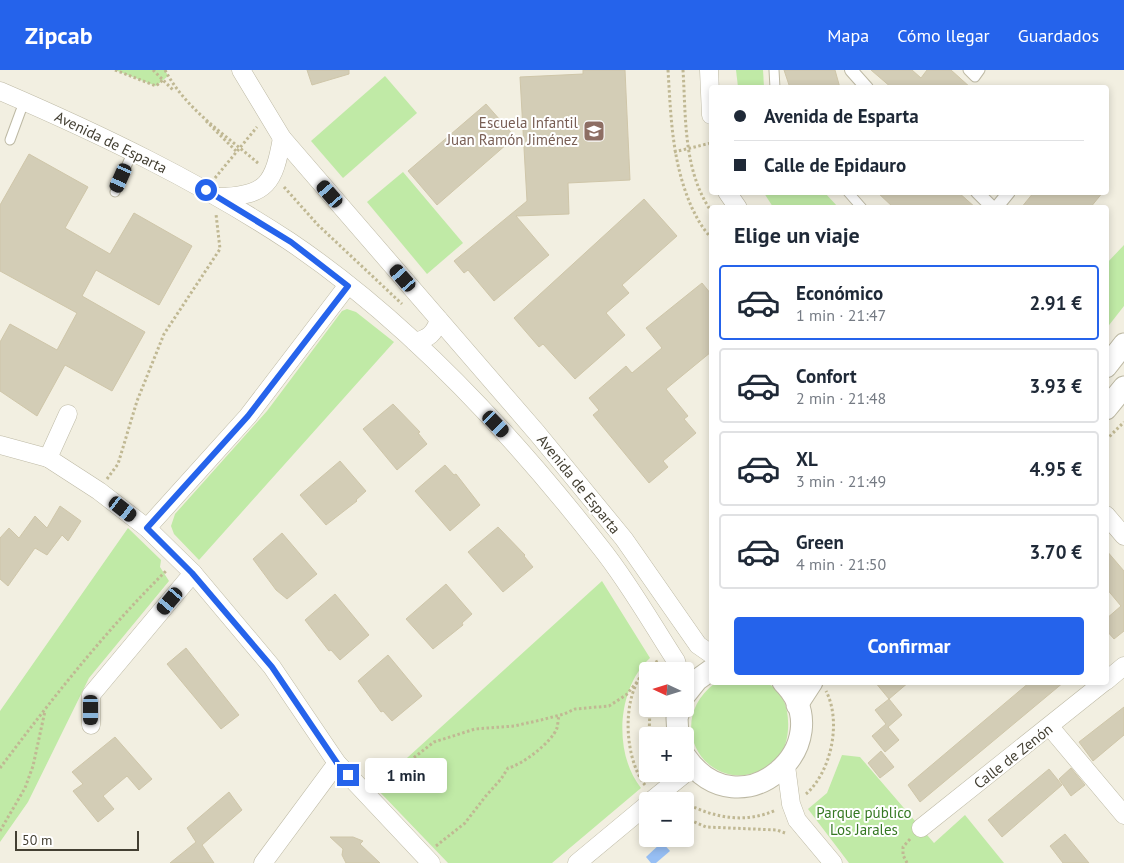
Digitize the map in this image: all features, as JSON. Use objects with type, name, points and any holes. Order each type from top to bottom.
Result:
[{"type":"street","name":"Avenida de Esparta","points":[[241,70],[282,138],[537,433],[624,539],[698,646],[709,653]]},
{"type":"street","points":[[709,70],[710,85]]},
{"type":"street","points":[[850,70],[864,85]]},
{"type":"street","name":"Avenida de Esparta","points":[[0,91],[134,151],[214,200],[291,242],[348,286],[415,342],[509,437],[603,549],[675,662]]},
{"type":"street","name":"Avenida de Esparta","points":[[214,200],[245,197],[264,187],[276,168],[282,138]]},
{"type":"street","points":[[980,195],[992,205]]},
{"type":"street","points":[[998,205],[1007,195]]},
{"type":"street","points":[[147,528],[248,416],[348,286]]},
{"type":"street","points":[[415,342],[428,338],[435,331],[439,320]]},
{"type":"street","points":[[1109,363],[1124,344]]},
{"type":"street","points":[[1109,405],[1124,386]]},
{"type":"street","points":[[48,458],[68,414]]},
{"type":"street","points":[[0,445],[48,458],[100,491],[147,528],[178,558],[272,667],[337,763],[427,859]]},
{"type":"street","points":[[1109,518],[1124,536]]},
{"type":"street","points":[[91,725],[91,695],[192,573]]},
{"type":"street","name":"Calle de Zenón","points":[[1109,679],[1124,666]]},
{"type":"street","points":[[694,684],[709,671]]},
{"type":"street","points":[[694,766],[706,778],[722,785],[740,788],[757,785],[773,777],[786,766],[794,752],[799,737],[800,721],[797,706],[785,685]]},
{"type":"street","points":[[797,706],[818,685]]},
{"type":"street","name":"Calle de Zenón","points":[[921,828],[1101,685]]},
{"type":"street","points":[[1050,727],[1124,815]]},
{"type":"street","points":[[263,863],[337,763]]},
{"type":"street","points":[[786,766],[791,804],[798,820],[833,863]]},
{"type":"street","points":[[660,792],[669,782]]},
{"type":"street","points":[[577,863],[639,811]]},
{"type":"lane","points":[[774,70],[775,85]]},
{"type":"lane","points":[[968,70],[975,77],[980,70]]},
{"type":"lane","points":[[10,140],[24,102]]},
{"type":"lane","points":[[115,192],[134,151]]},
{"type":"lane","points":[[851,195],[859,205]]},
{"type":"path","points":[[115,70],[156,86],[168,76]]},
{"type":"path","points":[[153,70],[236,151]]},
{"type":"path","points":[[668,70],[674,152],[683,188],[695,214],[709,233]]},
{"type":"path","points":[[683,70],[688,149],[698,187],[709,207]]},
{"type":"path","points":[[100,491],[118,464],[138,401],[164,334],[220,248],[214,200],[236,151],[268,115]]},
{"type":"path","points":[[674,152],[709,144]]},
{"type":"path","points":[[1111,435],[1124,422]]},
{"type":"path","points":[[1111,435],[1124,426]]},
{"type":"path","points":[[0,768],[45,708],[126,610],[178,558]]},
{"type":"path","points":[[369,798],[394,773],[434,742],[475,729],[514,726],[559,716],[575,709],[609,706],[626,694],[638,681]]},
{"type":"path","points":[[638,681],[630,707],[628,734],[632,759],[646,792]]},
{"type":"path","points":[[694,808],[705,813],[734,819],[762,817],[791,804],[808,793],[823,770],[832,745],[834,716],[818,685]]},
{"type":"path","points":[[0,831],[25,788],[33,766],[45,708]]},
{"type":"path","points":[[427,859],[465,823],[508,768],[519,765],[544,744],[557,729],[559,716]]},
{"type":"path","points":[[694,822],[706,827],[777,830],[787,833]]},
{"type":"path","points":[[907,863],[903,855],[903,847],[921,828]]},
{"type":"green space","points":[[115,70],[165,70],[168,76],[156,86]]},
{"type":"green space","points":[[736,70],[763,70],[764,85],[738,85]]},
{"type":"green space","points":[[385,76],[417,113],[343,178],[311,141]]},
{"type":"green space","points":[[403,172],[463,243],[427,274],[367,202]]},
{"type":"green space","points":[[765,195],[827,195],[836,205],[772,205]]},
{"type":"green space","points":[[1124,245],[1124,306],[1109,325],[1109,261]]},
{"type":"green space","points":[[347,309],[356,312],[394,342],[199,560],[174,534],[171,526],[175,514],[267,411],[342,311]]},
{"type":"green space","points":[[128,528],[161,560],[160,567],[169,581],[89,678],[28,802],[0,842],[0,711]]},
{"type":"green space","points":[[602,581],[650,658],[647,662],[639,662],[639,671],[625,703],[623,721],[626,757],[632,774],[641,788],[552,863],[448,863],[375,787]]},
{"type":"green space","points":[[713,685],[769,685],[780,693],[784,701],[788,721],[787,740],[774,762],[766,768],[745,775],[727,774],[711,766],[699,753],[694,742],[694,727],[692,727],[694,713],[699,700]]},
{"type":"green space","name":"Parque público Los Jarales","points":[[842,755],[860,757],[934,843],[965,815],[1004,863],[849,863],[808,809],[827,793]]},
{"type":"water","points":[[657,847],[666,847],[670,851],[656,863],[651,863],[646,857]]},
{"type":"building","points":[[307,70],[349,70],[349,74],[312,85]]},
{"type":"building","points":[[583,70],[625,70],[630,180],[568,183],[569,214],[516,216],[549,255],[494,301],[468,270],[464,273],[454,261],[527,201],[520,77],[583,74]]},
{"type":"building","points":[[784,70],[835,70],[839,85],[789,85]]},
{"type":"building","points":[[871,70],[912,70],[921,78],[927,70],[951,70],[968,85],[888,85]]},
{"type":"building","points":[[486,104],[515,137],[437,205],[408,171]]},
{"type":"building","points":[[29,154],[88,187],[65,228],[110,254],[134,213],[192,246],[159,305],[96,270],[82,296],[145,332],[112,391],[65,365],[37,416],[0,391],[0,342],[10,324],[57,350],[77,313],[0,271],[0,205]]},
{"type":"building","points":[[880,195],[961,195],[973,205],[891,205]]},
{"type":"building","points":[[1032,195],[1101,195],[1092,205],[1023,205]]},
{"type":"building","points":[[644,199],[677,236],[622,285],[629,293],[606,313],[625,335],[575,379],[543,344],[539,347],[514,318]]},
{"type":"building","points":[[702,283],[709,292],[709,354],[666,389],[688,416],[684,419],[696,433],[663,461],[668,467],[649,483],[593,415],[599,410],[589,398],[626,366],[632,373],[662,348],[646,328]]},
{"type":"building","points":[[393,404],[420,432],[418,433],[427,444],[397,470],[363,429]]},
{"type":"building","points":[[340,461],[366,491],[357,501],[326,525],[300,495]]},
{"type":"building","points":[[445,465],[454,475],[456,474],[480,505],[450,531],[415,491]]},
{"type":"building","points":[[60,506],[81,521],[68,541],[62,535],[47,555],[35,548],[8,586],[0,579],[0,538],[9,528],[19,538],[35,516],[47,528]]},
{"type":"building","points":[[498,527],[525,555],[533,567],[503,592],[468,552]]},
{"type":"building","points":[[282,533],[317,574],[287,599],[276,590],[253,559]]},
{"type":"building","points":[[1109,554],[1124,571],[1124,631],[1114,639],[1109,633],[1109,616],[1121,606],[1109,592]]},
{"type":"building","points":[[446,584],[472,614],[462,623],[463,625],[433,649],[406,619]]},
{"type":"building","points":[[335,594],[369,635],[340,660],[331,650],[329,651],[305,620]]},
{"type":"building","points":[[186,648],[239,715],[221,729],[167,664]]},
{"type":"building","points":[[388,655],[422,696],[392,721],[383,711],[381,712],[358,681]]},
{"type":"building","points":[[877,685],[905,685],[889,699]]},
{"type":"building","points":[[1026,685],[1060,685],[920,802],[908,785]]},
{"type":"building","points":[[889,699],[902,715],[888,727],[899,740],[885,752],[872,736],[886,724],[875,710]]},
{"type":"building","points":[[1124,707],[1124,735],[1093,761],[1079,742]]},
{"type":"building","points":[[115,737],[152,779],[139,790],[127,776],[103,796],[114,809],[98,822],[73,791],[83,784],[72,772]]},
{"type":"building","points":[[881,751],[894,767],[880,778],[868,763]]},
{"type":"building","points":[[1071,768],[1085,785],[1071,796],[1059,779]]},
{"type":"building","points":[[1049,769],[1062,785],[1002,837],[988,820]]},
{"type":"building","points":[[229,792],[242,810],[202,845],[214,863],[170,863],[196,842],[187,828]]},
{"type":"building","points":[[1065,834],[1089,863],[1063,863],[1050,846]]},
{"type":"building","points":[[330,837],[353,837],[363,841],[360,844],[380,863],[346,863],[342,855],[343,849]]},
{"type":"place","name":"Escuela Infantil Juan Ramón Jiménez","points":[[594,131]]},
{"type":"route","points":[[206,190],[291,242],[348,286],[248,416],[147,528],[192,573],[272,667],[337,763],[348,775]]}]
